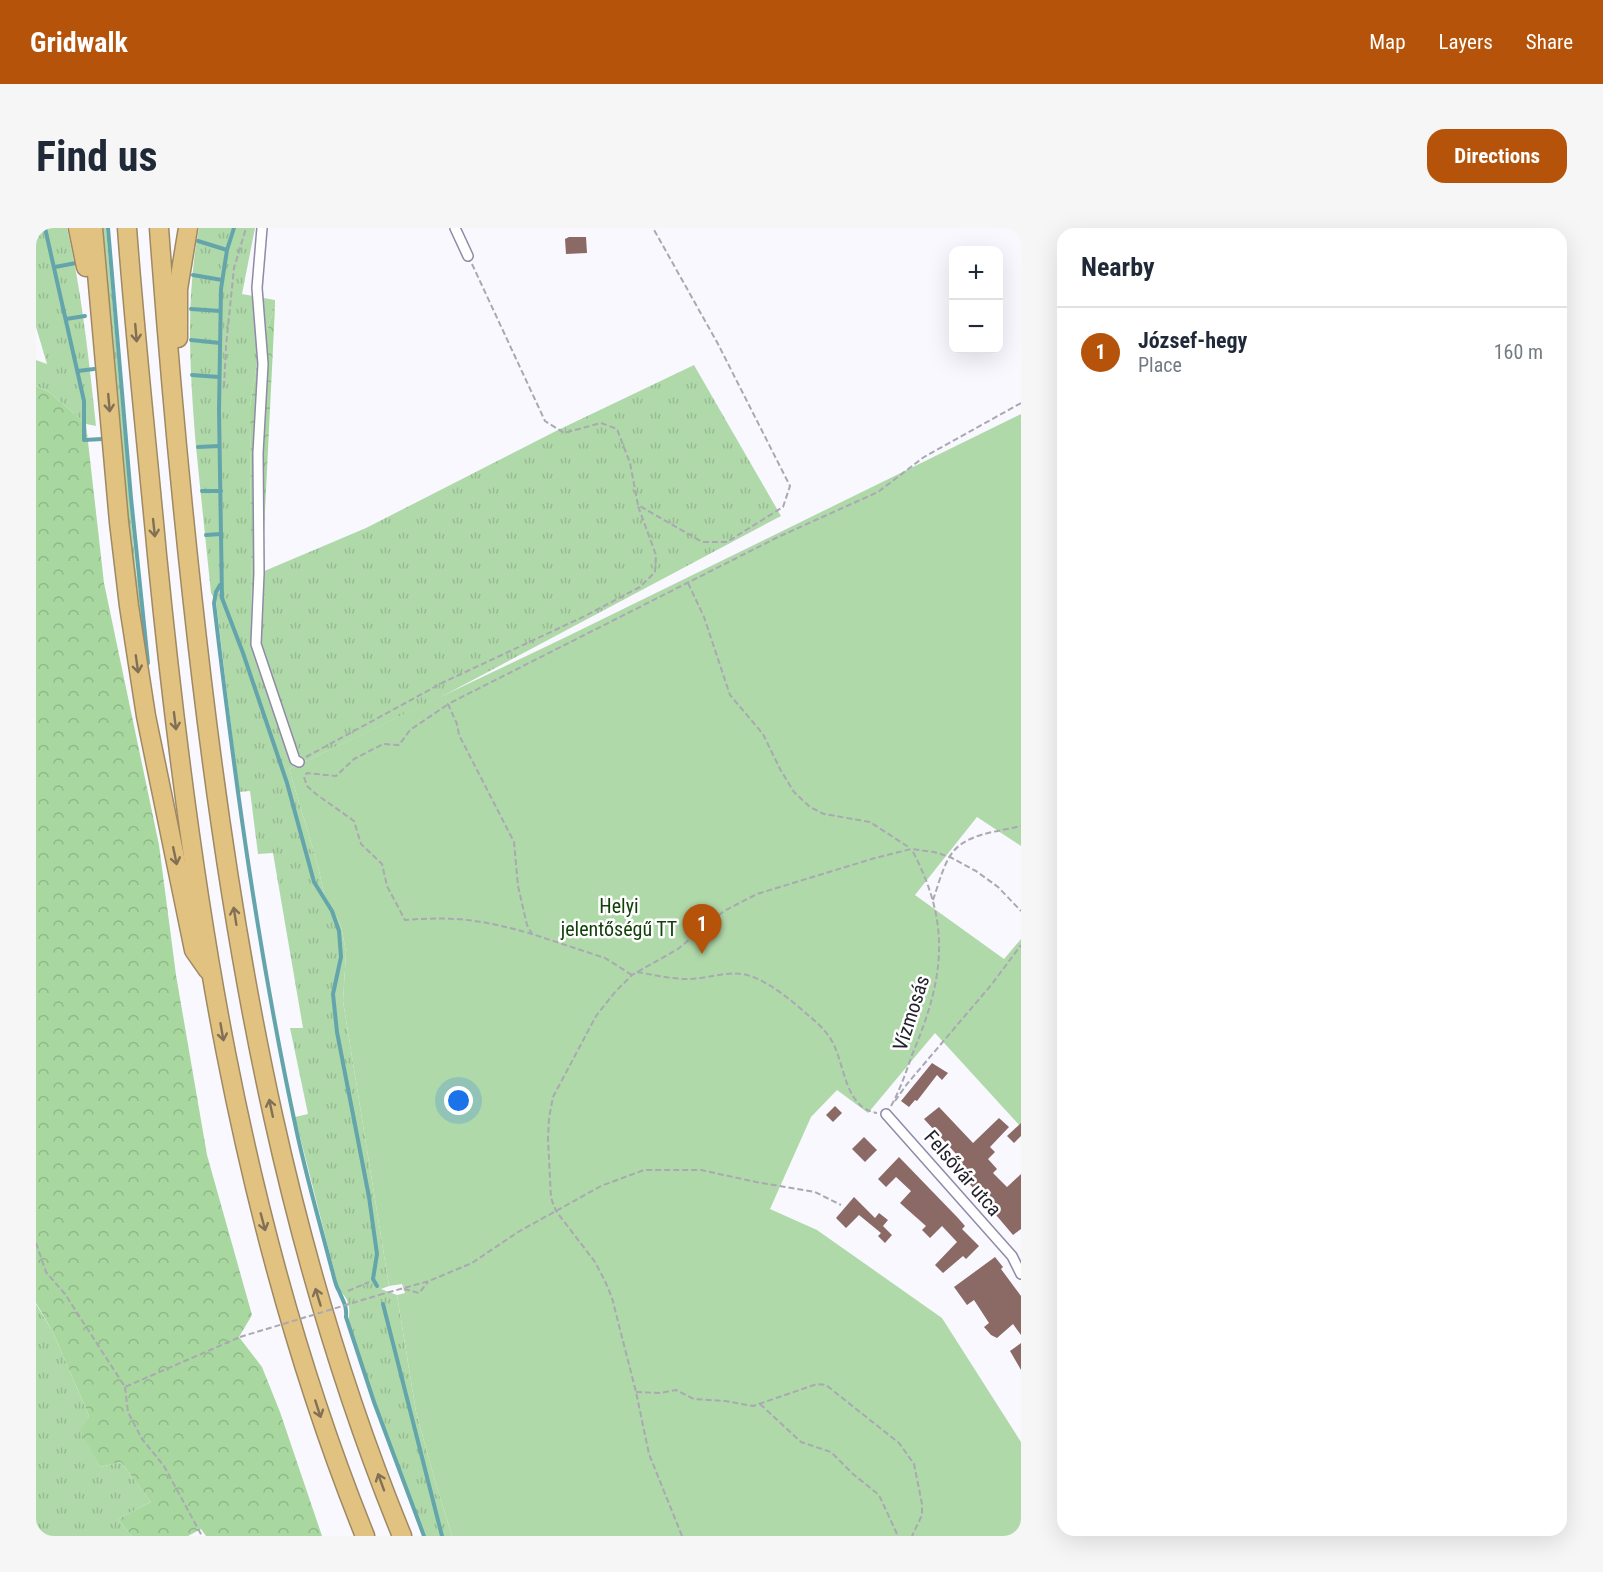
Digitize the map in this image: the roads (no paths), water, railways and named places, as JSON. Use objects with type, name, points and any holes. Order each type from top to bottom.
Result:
[{"type":"highway","points":[[78,228],[95,318],[104,345]]},
{"type":"highway","points":[[93,228],[119,522],[140,686],[194,950],[211,974]]},
{"type":"highway","points":[[127,228],[166,650],[186,811],[211,974],[245,1150],[279,1284],[329,1443],[365,1536]]},
{"type":"highway","points":[[159,228],[190,585],[214,779],[240,949],[279,1147],[314,1284],[365,1439],[402,1536]]},
{"type":"highway","points":[[178,457],[178,289],[188,228]]},
{"type":"street","points":[[262,228],[257,288],[263,364],[258,453],[259,573],[256,644],[295,760],[298,762]]},
{"type":"street","points":[[455,228],[468,256]]},
{"type":"street","name":"Felsővár utca","points":[[886,1114],[1017,1258],[1021,1274]]},
{"type":"waterway","points":[[45,228],[84,401],[84,440],[102,439]]},
{"type":"waterway","points":[[108,228],[131,498],[148,663]]},
{"type":"waterway","points":[[234,228],[227,250],[221,289],[219,410],[222,598],[287,783],[314,882],[332,911],[339,931],[341,957],[333,994],[337,1032],[369,1197],[377,1254],[373,1279],[377,1286]]},
{"type":"waterway","points":[[198,241],[227,250]]},
{"type":"waterway","points":[[55,267],[76,263]]},
{"type":"waterway","points":[[193,275],[222,280]]},
{"type":"waterway","points":[[191,309],[220,311]]},
{"type":"waterway","points":[[66,319],[85,316]]},
{"type":"waterway","points":[[191,340],[220,343]]},
{"type":"waterway","points":[[78,371],[94,369]]},
{"type":"waterway","points":[[192,375],[219,377]]},
{"type":"waterway","points":[[198,447],[219,446]]},
{"type":"waterway","points":[[202,491],[221,491]]},
{"type":"waterway","points":[[206,535],[221,534]]},
{"type":"waterway","points":[[220,585],[214,603],[239,803],[271,1001],[297,1133],[346,1317],[374,1402],[424,1536]]},
{"type":"waterway","points":[[383,1304],[442,1536]]},
{"type":"place","name":"József-hegy","points":[[702,954]]},
{"type":"park label","name":"Helyi jelentőségű TT","points":[[619,918]]}]
